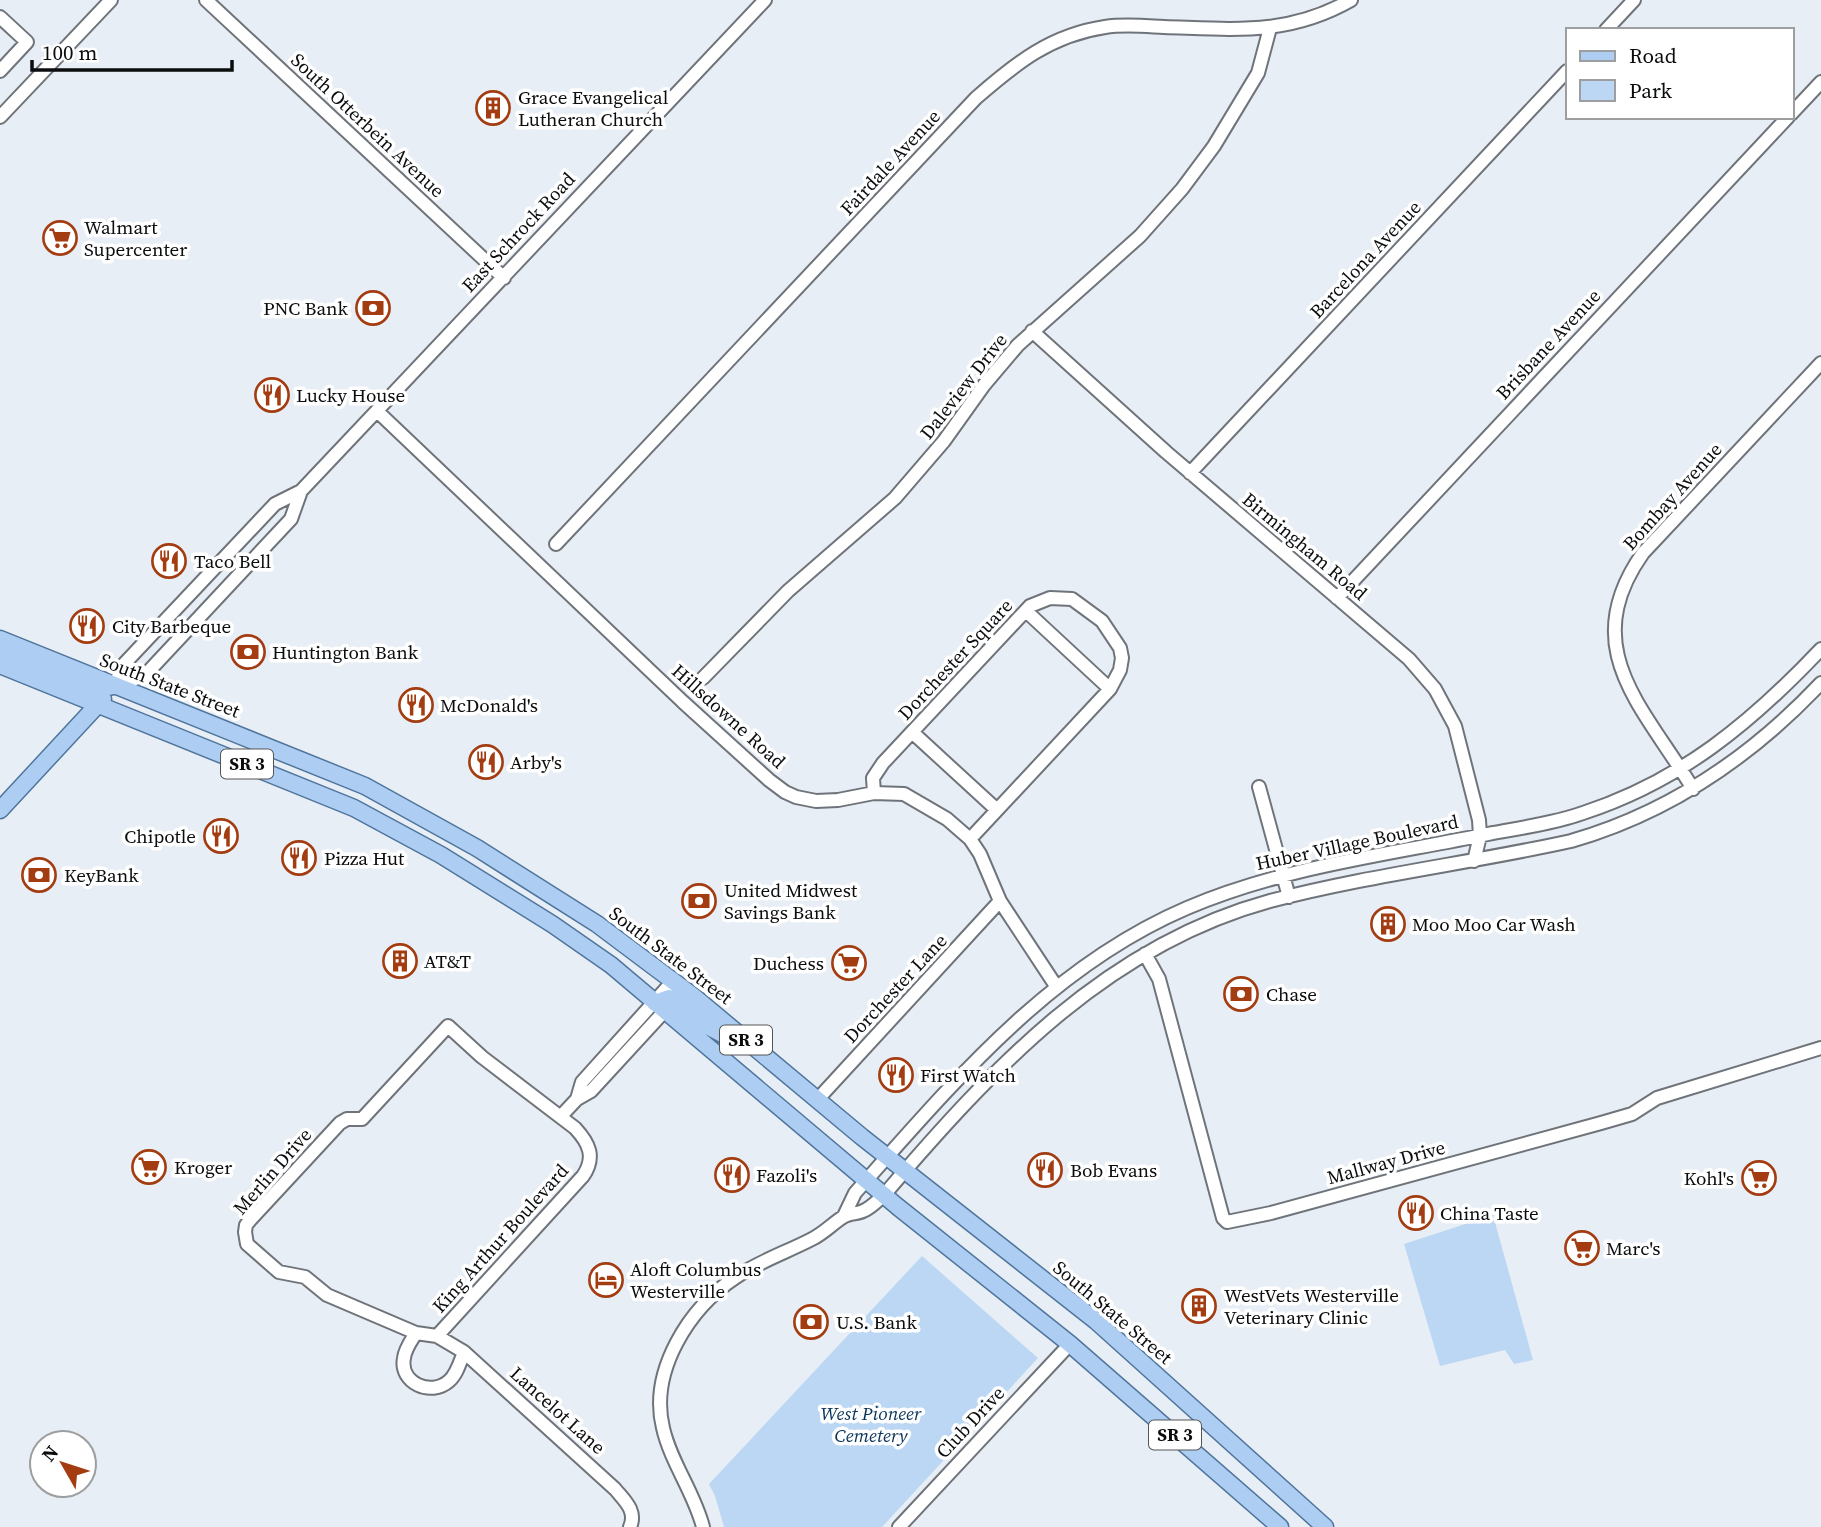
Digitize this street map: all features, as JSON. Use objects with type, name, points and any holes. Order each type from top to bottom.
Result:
[{"type":"main road","name":"South State Street","points":[[0,639],[365,786],[477,848],[589,919],[627,947],[670,996],[884,1195],[1070,1344],[1280,1527]]},
{"type":"main road","points":[[0,653],[93,691],[114,687]]},
{"type":"main road","name":"South State Street","points":[[0,665],[354,808],[442,855],[552,923],[611,965],[670,996],[760,1051],[886,1157],[1096,1321],[1325,1527]]},
{"type":"main road","name":"East Schrock Road","points":[[0,810],[114,687]]},
{"type":"main road","points":[[267,772],[308,778],[381,813],[388,814],[406,808]]},
{"type":"main road","points":[[393,828],[408,826],[481,866],[552,911],[589,919]]},
{"type":"main road","points":[[552,923],[587,936],[609,952],[627,947]]},
{"type":"street","points":[[0,117],[111,0]]},
{"type":"street","name":"South Otterbein Avenue","points":[[206,0],[504,278]]},
{"type":"street","name":"East Schrock Road","points":[[114,687],[124,664],[275,503],[300,491],[765,0]]},
{"type":"street","name":"Fairdale Avenue","points":[[556,544],[976,98],[1013,65],[1034,51],[1059,40],[1107,26],[1270,28],[1307,21],[1351,0]]},
{"type":"street","points":[[1608,28],[1634,0]]},
{"type":"street","points":[[0,17],[27,43],[0,71]]},
{"type":"street","name":"Daleview Drive","points":[[703,678],[788,591],[895,498],[944,441],[984,385],[1032,331],[1140,236],[1182,189],[1214,146],[1258,73],[1270,28]]},
{"type":"street","name":"Barcelona Avenue","points":[[1190,473],[1566,72]]},
{"type":"street","name":"Brisbane Avenue","points":[[1793,112],[1821,82]]},
{"type":"street","name":"Brisbane Avenue","points":[[1337,598],[1786,119]]},
{"type":"street","name":"Birmingham Road","points":[[1032,331],[1190,473],[1409,659],[1435,689],[1455,726],[1479,820],[1480,836],[1474,861]]},
{"type":"street","name":"Bombay Avenue","points":[[1693,789],[1682,769],[1660,741],[1624,676],[1617,656],[1615,630],[1618,601],[1628,575],[1643,553],[1821,363]]},
{"type":"street","name":"Hillsdowne Road","points":[[377,411],[769,780],[796,797],[816,801],[874,793],[904,794],[947,819],[970,839],[980,854],[1000,901],[1056,986]]},
{"type":"street","name":"East Schrock Road","points":[[114,687],[144,676],[292,519],[300,491]]},
{"type":"street","name":"Dorchester Square","points":[[874,793],[873,778],[883,763],[1030,606],[1050,598],[1072,599],[1102,621],[1120,648],[1122,658],[1110,689],[970,839]]},
{"type":"street","points":[[1026,611],[1110,689]]},
{"type":"street","name":"Huber Village Boulevard","points":[[844,1216],[855,1193],[867,1179],[1005,1029],[1056,986],[1120,941],[1161,920],[1243,886],[1283,875],[1580,814],[1633,793],[1682,769],[1752,718],[1821,649]]},
{"type":"street","name":"Huber Village Boulevard","points":[[844,1216],[865,1210],[884,1195],[1029,1039],[1092,987],[1145,954],[1215,921],[1289,897],[1493,858],[1572,841],[1602,831],[1693,789],[1720,772],[1767,735],[1821,682]]},
{"type":"street","points":[[912,732],[997,810]]},
{"type":"street","points":[[1259,787],[1289,897]]},
{"type":"street","name":"Birmingham Road","points":[[1480,836],[1493,858]]},
{"type":"street","name":"Dorchester Lane","points":[[817,1100],[1000,901]]},
{"type":"street","name":"Mallway Drive","points":[[1145,954],[1158,979],[1227,1222],[1263,1215],[1632,1114],[1657,1098],[1821,1048]]},
{"type":"street","points":[[561,1116],[577,1099],[582,1082],[670,996]]},
{"type":"street","name":"King Arthur Boulevard","points":[[340,1123],[354,1117],[362,1119],[448,1026],[482,1057],[561,1116],[585,1139],[591,1160],[589,1168],[437,1336]]},
{"type":"street","name":"Merlin Drive","points":[[340,1123],[246,1225],[247,1244],[279,1272],[304,1277],[327,1295],[416,1333],[437,1336]]},
{"type":"street","points":[[704,1527],[698,1506],[672,1457],[662,1427],[660,1399],[673,1350],[690,1322],[712,1297],[734,1278],[814,1238],[844,1216]]},
{"type":"street","points":[[416,1333],[408,1345],[403,1366],[413,1382],[422,1387],[440,1387],[448,1382],[455,1374],[464,1352]]},
{"type":"street","name":"Lancelot Lane","points":[[437,1336],[464,1352],[615,1489],[632,1510],[634,1517],[630,1527]]},
{"type":"street","name":"Club Drive","points":[[900,1527],[1070,1344]]},
{"type":"green space","points":[[1493,1215],[1533,1360],[1514,1364],[1505,1350],[1440,1366],[1404,1244]]},
{"type":"green space","name":"West Pioneer Cemetery","points":[[922,1256],[1038,1358],[882,1527],[724,1527],[709,1484]]},
{"type":"place","name":"Grace Evangelical Lutheran Church","points":[[493,108]]},
{"type":"place","name":"Walmart Supercenter","points":[[60,238]]},
{"type":"place","name":"PNC Bank","points":[[373,308]]},
{"type":"place","name":"Lucky House","points":[[272,395]]},
{"type":"place","name":"Taco Bell","points":[[169,561]]},
{"type":"place","name":"City Barbeque","points":[[87,626]]},
{"type":"place","name":"Huntington Bank","points":[[248,652]]},
{"type":"place","name":"McDonald's","points":[[416,705]]},
{"type":"place","name":"Arby's","points":[[486,762]]},
{"type":"place","name":"Chipotle","points":[[221,836]]},
{"type":"place","name":"Pizza Hut","points":[[299,858]]},
{"type":"place","name":"KeyBank","points":[[39,875]]},
{"type":"place","name":"United Midwest Savings Bank","points":[[699,901]]},
{"type":"place","name":"Moo Moo Car Wash","points":[[1388,924]]},
{"type":"place","name":"AT&T","points":[[400,961]]},
{"type":"place","name":"Duchess","points":[[849,963]]},
{"type":"place","name":"Chase","points":[[1241,994]]},
{"type":"place","name":"First Watch","points":[[896,1075]]},
{"type":"place","name":"Kroger","points":[[149,1167]]},
{"type":"place","name":"Bob Evans","points":[[1045,1170]]},
{"type":"place","name":"Fazoli's","points":[[732,1175]]},
{"type":"place","name":"Kohl's","points":[[1759,1178]]},
{"type":"place","name":"China Taste","points":[[1416,1213]]},
{"type":"place","name":"Marc's","points":[[1582,1248]]},
{"type":"place","name":"Aloft Columbus Westerville","points":[[606,1280]]},
{"type":"place","name":"WestVets Westerville Veterinary Clinic","points":[[1199,1306]]},
{"type":"place","name":"U.S. Bank","points":[[811,1322]]}]
